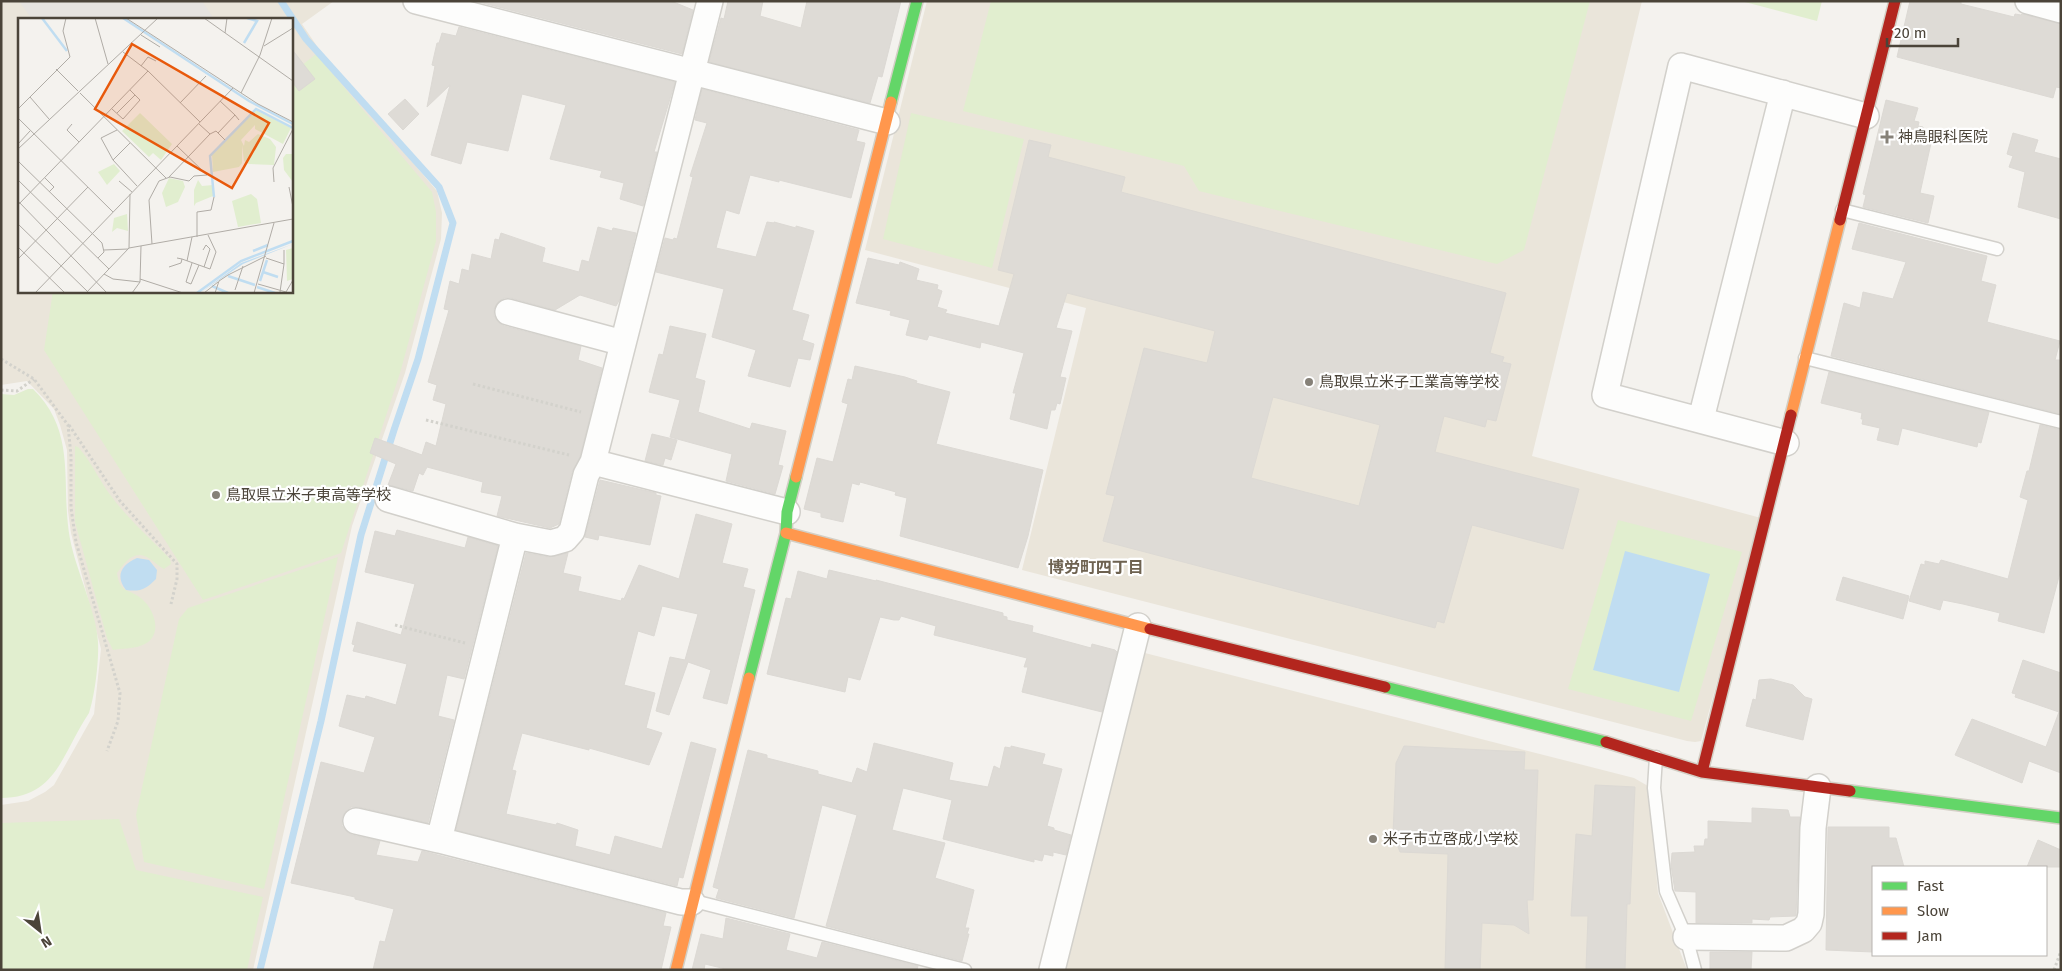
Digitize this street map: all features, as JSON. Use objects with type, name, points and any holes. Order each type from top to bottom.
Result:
[{"type":"street","points":[[416,1],[887,122]]},
{"type":"street","points":[[388,499],[515,536],[551,543],[570,536],[586,475],[593,462],[710,1]]},
{"type":"street","points":[[676,970],[917,1]]},
{"type":"street","points":[[1702,772],[1786,443],[1805,358],[1895,1]]},
{"type":"street","points":[[2028,1],[2061,10]]},
{"type":"street","points":[[1786,443],[1605,395],[1681,66],[1866,116]]},
{"type":"street","points":[[1701,419],[1783,93]]},
{"type":"street","points":[[508,312],[623,343]]},
{"type":"street","points":[[593,462],[786,522],[1138,626],[1593,738],[1702,772],[2061,818]]},
{"type":"street","points":[[439,840],[515,536]]},
{"type":"street","points":[[1052,970],[1138,626]]},
{"type":"street","points":[[1686,937],[1786,938],[1803,930],[1809,922],[1811,914],[1814,828],[1818,787]]},
{"type":"street","points":[[356,821],[439,840],[681,902],[692,902]]},
{"type":"lane","points":[[1842,210],[1997,249]]},
{"type":"lane","points":[[1805,358],[2061,422]]},
{"type":"lane","points":[[1656,757],[1654,788],[1666,891],[1686,937],[1695,970]]},
{"type":"lane","points":[[692,902],[702,902],[965,970]]},
{"type":"path","points":[[1,359],[34,379],[120,501],[177,564],[177,579],[171,604]]},
{"type":"path","points":[[1,390],[17,391],[34,379]]},
{"type":"path","points":[[473,384],[604,417]]},
{"type":"path","points":[[426,420],[593,462]]},
{"type":"path","points":[[68,425],[71,456],[71,508],[76,542],[120,692],[118,721],[107,751]]},
{"type":"path","points":[[395,625],[487,649]]},
{"type":"path","points":[[2054,970],[2061,951]]},
{"type":"shaded area","name":"鳥取県立米子東高等学校","points":[[1,1],[334,1],[302,24],[329,64],[437,191],[442,213],[441,239],[405,373],[352,526],[253,970],[1,970],[1,805],[28,801],[54,785],[94,714],[101,649],[71,533],[68,511],[67,450],[54,409],[27,381],[1,385]]},
{"type":"shaded area","points":[[19,1],[202,1],[213,18],[31,18]]},
{"type":"shaded area","name":"鳥取県立米子工業高等学校","points":[[927,1],[1642,1],[1532,456],[1761,518],[1701,741],[1687,741],[1022,570],[1086,308],[865,250]]},
{"type":"shaded area","name":"米子市立啓成小学校","points":[[1141,652],[1634,778],[1648,786],[1658,893],[1687,970],[1059,970]]},
{"type":"green space","points":[[991,1],[1590,1],[1524,250],[1497,264],[1199,191],[1184,166],[963,111]]},
{"type":"green space","points":[[1741,1],[1822,1],[1817,21]]},
{"type":"green space","points":[[316,54],[432,192],[436,212],[436,241],[400,373],[341,553],[203,600],[44,350],[53,292],[292,292],[292,73]]},
{"type":"green space","points":[[911,113],[1024,139],[992,268],[883,239]]},
{"type":"green space","points":[[28,389],[33,389],[47,406],[56,423],[62,441],[70,539],[94,617],[98,642],[98,659],[95,688],[89,713],[56,770],[47,781],[35,790],[20,796],[1,798],[1,394],[14,395]]},
{"type":"green space","points":[[75,446],[87,458],[107,490],[132,521],[170,559],[171,564],[164,569],[145,556],[135,556],[127,561],[117,573],[120,585],[142,599],[154,617],[155,631],[152,637],[148,642],[134,648],[113,650],[107,638],[75,522]]},
{"type":"green space","points":[[1618,520],[1742,552],[1691,721],[1568,689]]},
{"type":"green space","points":[[338,557],[264,889],[144,862],[136,815],[179,619],[188,608]]},
{"type":"green space","points":[[119,819],[136,870],[263,897],[247,970],[1,970],[1,823]]},
{"type":"water","points":[[1625,551],[1710,574],[1679,692],[1593,670]]},
{"type":"water","points":[[137,558],[149,560],[157,570],[156,579],[143,589],[136,591],[126,590],[121,580],[121,571],[127,564]]},
{"type":"building","points":[[475,1],[671,1],[693,10],[682,54]]},
{"type":"building","points":[[728,1],[763,1],[760,16],[801,28],[807,1],[901,1],[882,77],[878,76],[870,103],[709,62],[721,18],[724,19]]},
{"type":"building","points":[[1910,1],[1961,1],[1961,4],[2014,17],[2015,14],[2022,14],[2061,24],[2061,88],[2056,87],[2053,98],[1897,57]]},
{"type":"building","points":[[459,27],[675,82],[654,152],[657,152],[643,206],[620,199],[624,183],[600,177],[602,171],[550,159],[566,105],[522,94],[508,151],[467,142],[461,164],[431,155],[450,85],[427,107],[435,66],[432,65],[437,43],[439,43],[442,33],[456,36]]},
{"type":"building","points":[[292,49],[315,79],[299,91],[292,81]]},
{"type":"building","points":[[702,89],[859,130],[856,141],[865,143],[851,198],[779,180],[779,182],[750,175],[739,214],[726,210],[716,248],[756,257],[767,222],[796,228],[796,226],[814,231],[792,310],[809,315],[802,340],[814,344],[810,360],[798,358],[790,387],[748,376],[756,350],[712,337],[724,289],[656,272],[665,238],[677,239],[693,177],[690,176],[707,123],[695,120]]},
{"type":"building","points":[[405,99],[419,114],[403,130],[388,114]]},
{"type":"building","points":[[1886,100],[1918,108],[1914,121],[1919,122],[1918,126],[1923,127],[1922,132],[1933,134],[1920,193],[1934,196],[1928,223],[1863,207],[1866,195],[1863,194]]},
{"type":"building","points":[[2013,133],[2038,140],[2034,152],[2061,159],[2061,219],[2018,207],[2025,172],[2009,167],[2013,156],[2007,154]]},
{"type":"building","points":[[1029,140],[1051,145],[1048,157],[1125,177],[1121,192],[1506,293],[1490,353],[1504,357],[1502,362],[1511,364],[1496,421],[1487,419],[1485,427],[1444,416],[1435,452],[1579,489],[1563,549],[1472,525],[1444,623],[1437,621],[1435,628],[1103,541],[1115,496],[1106,494],[1144,348],[1207,363],[1215,331],[1067,293],[1056,328],[1072,331],[1060,377],[1066,378],[1060,404],[1057,403],[1055,410],[1051,410],[1047,429],[1010,419],[1016,393],[1013,393],[1024,353],[981,342],[980,348],[929,335],[927,340],[906,335],[910,320],[890,315],[891,311],[856,303],[868,258],[899,265],[900,262],[919,269],[916,280],[938,285],[937,289],[942,291],[937,307],[947,310],[945,313],[999,326],[1014,274],[998,270]],"holes":[[[1273,397],[1380,425],[1359,506],[1251,478]]]},
{"type":"building","points":[[1859,223],[1987,256],[1981,281],[1996,285],[1987,322],[2060,341],[2055,360],[2061,360],[2061,414],[1831,356],[1844,303],[1860,308],[1863,292],[1893,299],[1906,262],[1852,249]]},
{"type":"building","points":[[598,227],[612,231],[613,228],[636,233],[620,299],[616,306],[580,295],[555,310],[511,298],[504,298],[498,302],[494,309],[494,316],[504,326],[581,346],[578,360],[602,368],[580,457],[572,472],[559,524],[550,528],[497,516],[502,496],[481,492],[483,482],[427,467],[423,475],[419,473],[413,491],[388,485],[396,464],[370,453],[375,438],[422,455],[426,442],[436,446],[446,404],[433,400],[437,385],[428,382],[449,310],[444,309],[450,281],[459,284],[462,269],[469,271],[472,254],[491,259],[495,239],[499,240],[501,233],[545,248],[542,262],[579,272],[582,260],[589,262]]},
{"type":"building","points":[[670,326],[706,334],[695,378],[705,381],[698,412],[750,429],[752,423],[786,431],[778,465],[783,466],[775,494],[726,481],[732,454],[670,437],[680,400],[649,392],[659,354],[663,355]]},
{"type":"building","points":[[855,366],[905,377],[917,381],[916,383],[950,392],[936,444],[1043,470],[1028,536],[1018,568],[900,536],[907,498],[895,495],[896,492],[860,482],[859,485],[852,483],[843,522],[821,517],[821,513],[804,509],[817,458],[833,462],[848,404],[842,402],[848,379],[852,380]]},
{"type":"building","points":[[1829,372],[1989,412],[1981,443],[1978,442],[1977,447],[1902,428],[1898,445],[1877,440],[1880,428],[1862,424],[1862,413],[1821,403]]},
{"type":"building","points":[[2040,425],[2061,430],[2061,569],[2044,633],[1998,621],[2000,613],[1963,604],[1943,600],[1940,610],[1909,601],[1921,564],[1925,565],[1925,561],[1939,564],[1941,560],[2008,579],[2028,500],[2020,497],[2027,471],[2029,471]]},
{"type":"building","points":[[652,434],[677,440],[671,460],[665,458],[663,465],[645,461]]},
{"type":"building","points":[[600,480],[656,493],[656,495],[661,496],[650,545],[599,535],[598,540],[585,537]]},
{"type":"building","points":[[696,514],[732,524],[722,563],[748,569],[743,587],[755,590],[727,704],[703,698],[711,670],[688,662],[669,715],[656,711],[670,657],[685,660],[698,614],[662,606],[654,636],[638,631],[624,685],[655,693],[646,728],[662,733],[649,765],[589,748],[589,750],[522,733],[512,770],[516,771],[506,814],[556,825],[557,823],[578,830],[575,846],[610,855],[615,836],[662,849],[691,742],[716,749],[683,878],[679,877],[677,886],[456,830],[526,553],[549,557],[568,553],[563,573],[581,577],[578,591],[621,601],[622,598],[624,599],[639,565],[679,579]]},
{"type":"building","points":[[397,530],[465,548],[468,537],[498,546],[464,679],[447,675],[438,716],[454,720],[428,823],[359,807],[351,807],[342,818],[342,826],[352,835],[380,841],[376,855],[418,862],[422,851],[666,913],[663,926],[671,927],[661,970],[373,970],[380,941],[385,942],[394,909],[355,899],[355,897],[291,883],[321,762],[364,773],[375,737],[339,726],[347,695],[365,699],[366,696],[396,705],[407,664],[353,651],[355,645],[352,644],[357,622],[401,635],[415,584],[365,572],[375,531],[395,536]]},
{"type":"building","points":[[829,570],[876,580],[1003,613],[1007,620],[1033,626],[1032,632],[1091,648],[1092,644],[1115,650],[1117,652],[1102,712],[1022,692],[1028,667],[1024,667],[1027,658],[934,635],[936,626],[901,616],[899,620],[880,617],[860,680],[848,677],[845,692],[767,674],[786,598],[791,599],[798,571],[827,579]]},
{"type":"building","points":[[1843,577],[1909,596],[1903,619],[1836,600]]},
{"type":"building","points":[[2023,660],[2061,673],[2061,773],[2029,761],[2022,783],[1955,755],[1972,719],[2046,747],[2059,712],[2015,697],[2016,694],[2012,693]]},
{"type":"building","points":[[1771,679],[1793,685],[1805,697],[1812,699],[1803,740],[1746,726],[1753,699],[1756,700],[1759,680]]},
{"type":"building","points":[[874,743],[953,763],[949,780],[988,787],[994,766],[1000,769],[1005,747],[1011,748],[1011,746],[1045,754],[1042,764],[1062,769],[1047,826],[1071,835],[1066,855],[1053,852],[1053,856],[1044,854],[1042,861],[1034,859],[1034,862],[943,839],[952,800],[903,788],[892,830],[945,843],[935,878],[974,890],[965,928],[969,928],[967,934],[969,934],[962,961],[826,926],[857,815],[822,805],[794,918],[716,898],[719,889],[713,887],[748,750],[767,755],[767,758],[818,771],[818,774],[852,783],[857,768],[867,772]]},
{"type":"building","points":[[1404,746],[1525,752],[1524,770],[1538,770],[1533,900],[1527,900],[1529,934],[1514,925],[1482,923],[1480,970],[1445,970],[1448,854],[1400,852],[1393,834],[1396,763]]},
{"type":"building","points":[[1595,785],[1635,787],[1630,904],[1627,904],[1625,970],[1586,970],[1588,916],[1571,916],[1576,834],[1592,836]]},
{"type":"building","points":[[1752,808],[1788,810],[1790,817],[1800,817],[1796,916],[1770,917],[1769,920],[1752,919],[1752,923],[1696,923],[1696,892],[1675,891],[1671,865],[1672,853],[1695,852],[1694,846],[1704,846],[1705,839],[1708,839],[1708,821],[1752,823]]},
{"type":"building","points":[[1828,827],[1889,827],[1889,838],[1896,838],[1904,866],[1872,866],[1872,952],[1826,950]]},
{"type":"building","points":[[2038,840],[2061,850],[2061,867],[2027,866]]},
{"type":"building","points":[[726,918],[790,934],[786,950],[817,958],[822,942],[918,966],[917,970],[730,970],[705,964],[704,970],[692,970],[701,934],[723,939]]},
{"type":"building","points":[[1710,952],[1752,952],[1751,970],[1710,970]]},
{"type":"waterway","points":[[260,970],[321,721],[361,535],[418,359],[453,223],[439,187],[306,39],[281,1]]},
{"type":"traffic: fast","points":[[891,102],[917,1]]},
{"type":"traffic: fast","points":[[749,678],[786,533],[787,512],[796,477]]},
{"type":"traffic: fast","points":[[1385,687],[1606,742]]},
{"type":"traffic: fast","points":[[1850,791],[2061,818]]},
{"type":"traffic: slow","points":[[796,477],[891,102]]},
{"type":"traffic: slow","points":[[1791,415],[1840,220]]},
{"type":"traffic: slow","points":[[786,533],[1150,629]]},
{"type":"traffic: slow","points":[[676,970],[749,678]]},
{"type":"traffic: jam","points":[[1840,220],[1895,1]]},
{"type":"traffic: jam","points":[[1702,772],[1791,415]]},
{"type":"traffic: jam","points":[[1150,629],[1385,687]]},
{"type":"traffic: jam","points":[[1606,742],[1702,772],[1850,791]]},
{"type":"place","name":"神鳥眼科医院","points":[[1887,137]]},
{"type":"place","name":"鳥取県立米子工業高等学校","points":[[1309,382]]},
{"type":"place","name":"鳥取県立米子東高等学校","points":[[216,495]]},
{"type":"place","name":"米子市立啓成小学校","points":[[1373,839]]},
{"type":"district","name":"博労町四丁目","points":[[1096,567]]}]
